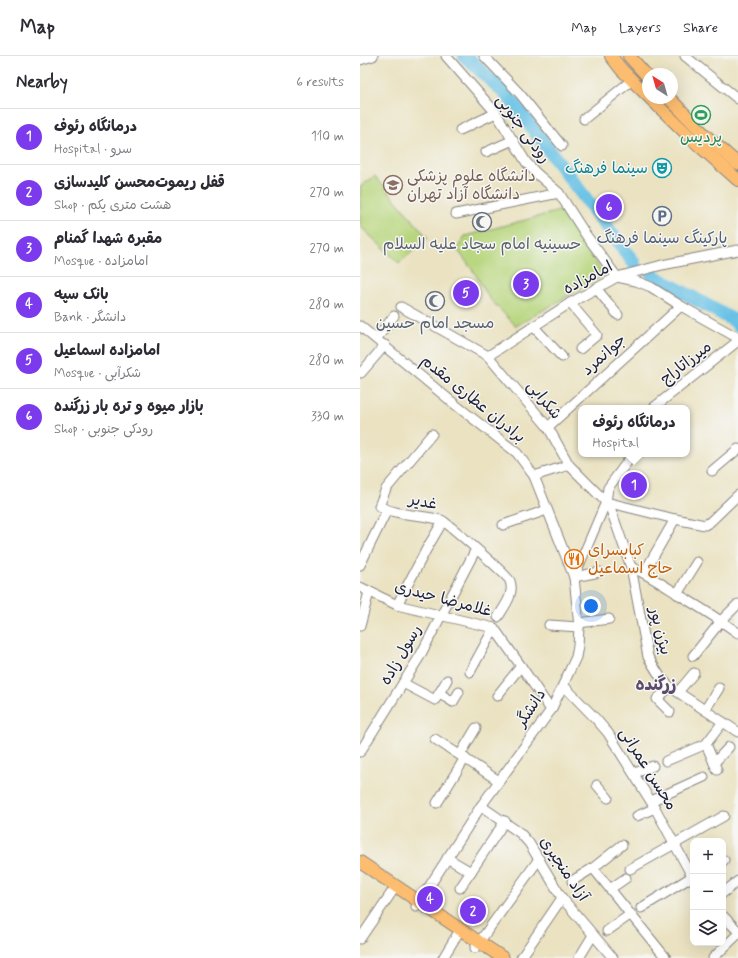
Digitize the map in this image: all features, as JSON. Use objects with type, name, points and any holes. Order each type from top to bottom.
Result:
[{"type":"main road","points":[[611,56],[642,90]]},
{"type":"main road","points":[[629,56],[642,70]]},
{"type":"main road","points":[[656,104],[694,141],[738,180]]},
{"type":"main road","points":[[675,104],[705,135],[738,164]]},
{"type":"main road","points":[[360,862],[394,888],[459,933],[477,945],[503,958]]},
{"type":"main road","points":[[360,869],[394,888]]},
{"type":"main road","points":[[477,945],[491,958]]},
{"type":"street","points":[[360,60],[373,56]]},
{"type":"street","name":"رودکی جنوبی","points":[[446,56],[496,113],[531,167],[559,193],[586,235],[617,277]]},
{"type":"street","name":"رودکی جنوبی","points":[[484,56],[520,94],[562,146]]},
{"type":"street","points":[[685,56],[736,94]]},
{"type":"street","points":[[584,119],[632,80]]},
{"type":"street","points":[[460,130],[496,113]]},
{"type":"street","points":[[486,152],[513,140]]},
{"type":"street","points":[[456,214],[559,193]]},
{"type":"street","name":"امامزاده","points":[[488,356],[570,303],[617,277],[662,265],[738,250]]},
{"type":"street","points":[[617,277],[636,281],[651,287],[738,339]]},
{"type":"street","points":[[596,288],[618,316]]},
{"type":"street","points":[[570,303],[597,335],[580,349]]},
{"type":"street","name":"جوانمرد","points":[[548,427],[681,306]]},
{"type":"street","points":[[401,307],[488,356]]},
{"type":"street","points":[[377,338],[394,316]]},
{"type":"street","points":[[534,327],[562,357]]},
{"type":"street","name":"برادران عطاری مقدم","points":[[361,328],[377,338],[457,406],[517,453],[534,476],[574,577]]},
{"type":"street","name":"میرزاتاراج","points":[[657,405],[738,339]]},
{"type":"street","points":[[362,373],[385,345]]},
{"type":"street","name":"شکرابی","points":[[488,356],[548,427],[569,465],[606,502],[611,510],[631,567]]},
{"type":"street","points":[[360,565],[383,508],[386,489],[432,434]]},
{"type":"street","points":[[712,471],[738,449]]},
{"type":"street","name":"دانشگر","points":[[418,904],[481,806],[550,710],[563,685],[576,657],[578,646],[579,625],[574,577],[606,502],[608,488],[631,457]]},
{"type":"street","points":[[534,476],[569,465]]},
{"type":"street","points":[[606,502],[675,520],[705,526],[738,496]]},
{"type":"street","name":"غدیر","points":[[383,508],[443,521],[501,570],[510,580],[511,588],[510,595],[498,617]]},
{"type":"street","points":[[503,525],[547,510]]},
{"type":"street","points":[[644,573],[675,520]]},
{"type":"street","points":[[397,605],[443,521]]},
{"type":"street","name":"رسول زاده","points":[[360,752],[420,656],[476,549]]},
{"type":"street","points":[[677,594],[697,562]]},
{"type":"street","points":[[631,567],[644,573],[738,633]]},
{"type":"street","name":"بیژن پور","points":[[631,567],[648,657],[661,678],[678,692],[738,732]]},
{"type":"street","points":[[574,577],[600,572]]},
{"type":"street","name":"غلامرضا حیدری","points":[[360,587],[397,605],[494,628],[550,710]]},
{"type":"street","points":[[360,626],[369,592]]},
{"type":"street","points":[[693,656],[721,621],[738,604]]},
{"type":"street","points":[[549,625],[579,625],[609,619]]},
{"type":"street","points":[[470,672],[494,628]]},
{"type":"street","points":[[497,696],[521,666]]},
{"type":"street","points":[[678,692],[694,673]]},
{"type":"street","points":[[403,683],[435,700],[447,680]]},
{"type":"street","name":"محسن عمرانی","points":[[563,685],[608,733],[635,773],[691,874]]},
{"type":"street","points":[[670,686],[657,699],[670,712]]},
{"type":"street","points":[[704,710],[719,688]]},
{"type":"street","points":[[439,693],[453,702],[459,692]]},
{"type":"street","points":[[666,761],[706,744],[723,722]]},
{"type":"street","points":[[437,803],[476,728]]},
{"type":"street","points":[[360,733],[369,738]]},
{"type":"street","points":[[435,739],[499,781]]},
{"type":"street","points":[[706,744],[715,767],[729,747]]},
{"type":"street","points":[[635,773],[653,766]]},
{"type":"street","points":[[637,816],[653,804],[704,777]]},
{"type":"street","points":[[597,785],[608,798]]},
{"type":"street","name":"آزاد منجیری","points":[[481,806],[520,833],[529,843],[562,898],[613,958]]},
{"type":"street","points":[[630,869],[724,816]]},
{"type":"street","points":[[460,888],[504,822]]},
{"type":"street","points":[[572,881],[593,868],[622,845]]},
{"type":"street","points":[[447,858],[471,872]]},
{"type":"street","points":[[477,945],[538,859]]},
{"type":"street","points":[[593,868],[666,958]]},
{"type":"street","points":[[610,889],[626,878]]},
{"type":"street","points":[[641,908],[690,879]]},
{"type":"street","points":[[726,891],[738,881]]},
{"type":"street","points":[[360,938],[394,888]]},
{"type":"street","points":[[521,958],[562,898]]},
{"type":"street","points":[[607,930],[631,914]]},
{"type":"street","points":[[726,919],[738,931]]},
{"type":"street","points":[[443,958],[459,933]]},
{"type":"street","points":[[713,958],[738,934]]},
{"type":"street","points":[[579,958],[593,935]]},
{"type":"green space","points":[[375,176],[428,238],[399,263],[360,226],[360,187]]},
{"type":"green space","points":[[563,210],[604,275],[516,326],[489,298],[474,272],[457,249],[465,236]]},
{"type":"waterway","points":[[465,56],[509,97],[634,263]]},
{"type":"waterway","points":[[652,275],[735,321],[738,325]]},
{"type":"place","name":"پردیس","points":[[701,115]]},
{"type":"place","name":"سینما فرهنگ","points":[[662,168]]},
{"type":"place","name":"دانشگاه علوم پزشکی دانشگاه آزاد تهران","points":[[393,185]]},
{"type":"place","name":"بازار میوه و تره بار زرگنده","points":[[609,207]]},
{"type":"place","name":"پارکینگ سینما فرهنگ","points":[[662,216]]},
{"type":"place","name":"حسینیه امام سجاد علیه السلام","points":[[482,222]]},
{"type":"place","name":"مقبره شهدا گمنام","points":[[526,284]]},
{"type":"place","name":"امامزاده اسماعیل","points":[[466,293]]},
{"type":"place","name":"مسجد امام حسین","points":[[435,301]]},
{"type":"place","name":"درمانگاه رئوف","points":[[634,485]]},
{"type":"place","name":"کبابسرای حاج اسماعیل","points":[[574,559]]},
{"type":"place","name":"بانک سپه","points":[[430,899]]},
{"type":"place","name":"قفل ریموت‌محسن کلیدسازی","points":[[473,911]]},
{"type":"district","name":"زرگنده","points":[[656,685]]}]
